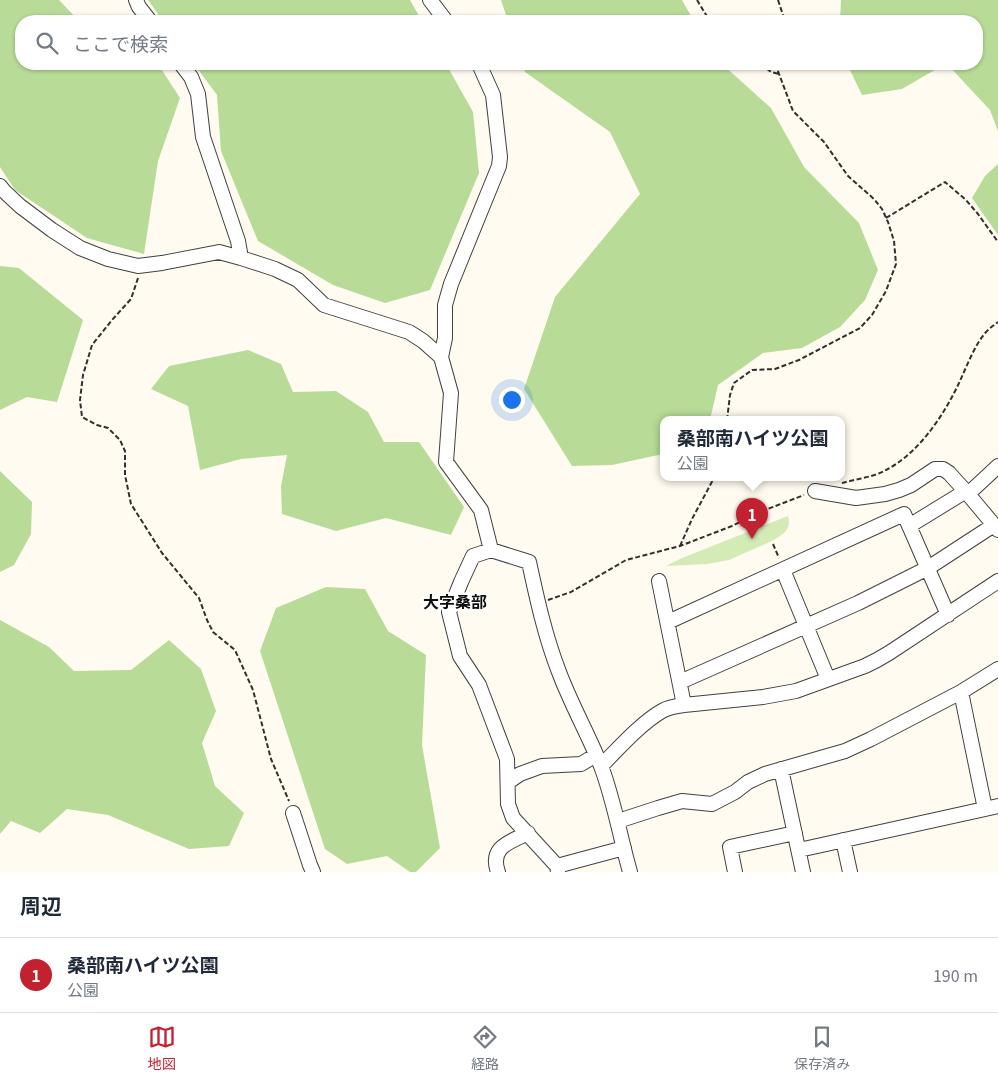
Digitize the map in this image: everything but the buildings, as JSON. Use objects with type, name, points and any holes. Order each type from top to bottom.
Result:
[{"type":"street","points":[[136,0],[145,15]]},
{"type":"street","points":[[430,0],[441,15]]},
{"type":"street","points":[[185,70],[198,94],[204,137],[238,241],[241,258]]},
{"type":"street","points":[[482,70],[493,95],[500,157],[499,166],[451,284],[445,305],[445,338],[441,357],[451,393],[446,462],[481,510],[491,550]]},
{"type":"street","points":[[0,186],[20,206],[52,230],[80,248],[108,259],[142,266],[219,252],[241,258],[275,269],[298,280],[324,305],[409,332],[423,341],[441,357]]},
{"type":"street","points":[[909,526],[967,492],[998,466]]},
{"type":"street","points":[[680,682],[858,603],[928,568],[996,528],[967,492],[949,472],[943,469],[935,469],[911,485],[885,494],[856,498],[815,491]]},
{"type":"street","points":[[668,622],[904,514],[948,615]]},
{"type":"street","points":[[624,848],[558,869],[513,818],[508,804],[507,759],[479,686],[460,656],[449,612],[473,556],[491,550],[529,562],[544,629],[574,709],[598,761],[618,821],[630,872]]},
{"type":"street","points":[[783,570],[828,679]]},
{"type":"street","points":[[659,581],[684,704]]},
{"type":"street","points":[[508,782],[520,774],[542,766],[598,761],[646,722],[662,711],[672,707],[684,704],[763,697],[796,691],[877,660],[998,581]]},
{"type":"street","points":[[618,821],[682,801],[712,804],[765,774],[845,751],[962,692],[998,669]]},
{"type":"street","points":[[799,850],[991,807],[962,692]]},
{"type":"street","points":[[781,769],[803,872]]},
{"type":"street","points":[[293,813],[313,872]]},
{"type":"street","points":[[498,872],[496,854],[505,845],[528,833]]},
{"type":"street","points":[[735,872],[730,847],[795,833]]},
{"type":"street","points":[[843,840],[850,872]]},
{"type":"path","points":[[697,0],[706,15]]},
{"type":"path","points":[[778,0],[783,15]]},
{"type":"path","points":[[768,70],[779,74]]},
{"type":"path","points":[[727,416],[730,395],[734,383],[752,370],[775,369],[799,360],[860,328],[872,315],[886,291],[896,264],[894,241],[882,209],[874,199],[848,176],[824,142],[793,111],[778,70]]},
{"type":"path","points":[[886,218],[945,182],[966,200],[998,242]]},
{"type":"path","points":[[142,266],[131,299],[92,345],[83,375],[80,400],[82,417],[97,425],[108,428],[120,440],[125,450],[125,476],[131,504],[162,553],[199,598],[206,620],[213,632],[235,650],[253,690],[271,759],[293,813]]},
{"type":"path","points":[[841,484],[885,471],[913,451],[931,431],[948,405],[980,341],[998,322]]},
{"type":"path","points":[[680,546],[712,481]]},
{"type":"path","points":[[538,604],[571,592],[626,560],[680,546],[815,491]]},
{"type":"path","points":[[773,544],[783,570]]},
{"type":"green space","points":[[0,0],[59,0],[73,15],[15,15],[15,70],[162,70],[180,98],[158,161],[144,254],[87,238],[15,190],[0,167]]},
{"type":"green space","points":[[148,0],[410,0],[419,15],[159,15]]},
{"type":"green space","points":[[501,0],[682,0],[691,15],[506,15]]},
{"type":"green space","points":[[841,0],[998,0],[998,131],[990,110],[953,70],[983,70],[983,15],[840,15]]},
{"type":"green space","points":[[198,70],[449,70],[473,112],[479,173],[430,290],[385,303],[333,285],[258,241],[221,151],[217,95]]},
{"type":"green space","points":[[524,70],[729,70],[771,108],[804,167],[859,223],[878,270],[865,300],[840,327],[802,348],[763,353],[718,385],[711,416],[660,416],[660,455],[612,465],[572,466],[524,389],[555,297],[640,194],[610,132]]},
{"type":"green space","points":[[850,70],[935,70],[902,89],[862,95]]},
{"type":"green space","points":[[998,164],[998,235],[972,198],[985,176]]},
{"type":"green space","points":[[0,266],[19,268],[83,320],[57,402],[27,397],[0,410]]},
{"type":"green space","points":[[248,350],[281,364],[293,392],[336,391],[368,412],[384,442],[419,442],[464,507],[451,535],[386,518],[336,531],[282,514],[281,486],[287,455],[241,459],[200,470],[188,406],[151,389],[169,366]]},
{"type":"green space","points":[[0,471],[32,502],[31,534],[14,565],[0,572]]},
{"type":"green space","points":[[788,516],[789,525],[783,534],[772,541],[729,560],[707,564],[666,566],[682,558]]},
{"type":"green space","points":[[326,587],[365,589],[388,631],[426,655],[422,745],[440,848],[416,872],[410,872],[387,856],[347,864],[325,849],[260,651],[276,608]]},
{"type":"green space","points":[[0,620],[49,647],[74,671],[131,670],[169,640],[201,669],[216,711],[202,743],[215,786],[244,813],[229,846],[189,849],[108,815],[67,809],[40,833],[11,821],[0,834]]},
{"type":"place","name":"桑部南ハイツ公園","points":[[752,539]]},
{"type":"district","name":"大字桑部","points":[[455,602]]}]
